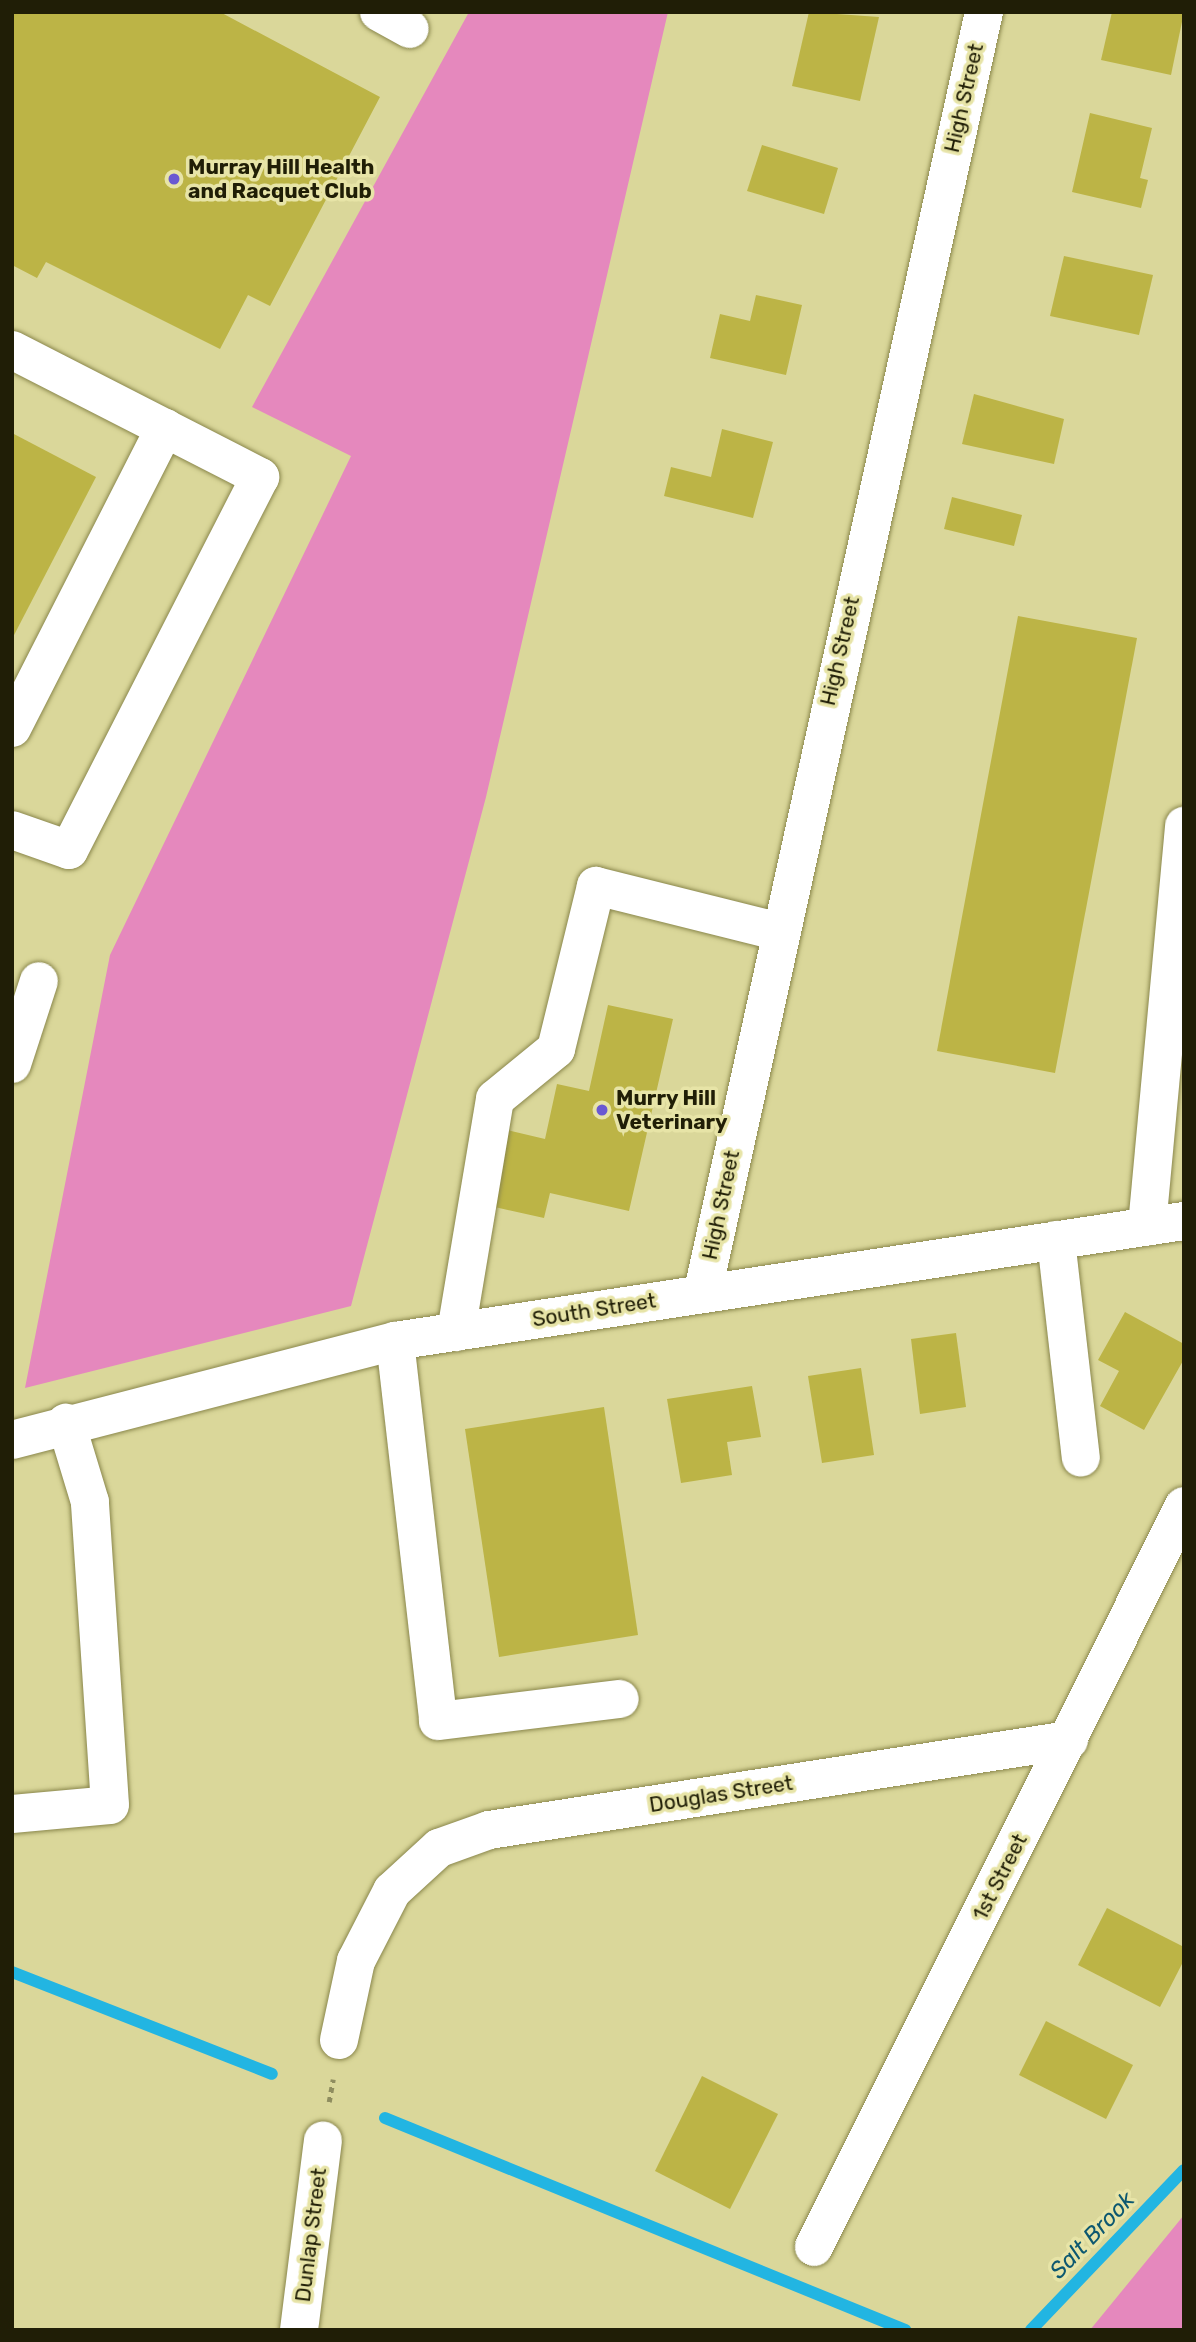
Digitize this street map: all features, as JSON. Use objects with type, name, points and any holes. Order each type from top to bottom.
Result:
[{"type":"street","name":"High Street","points":[[703,1291],[778,931],[984,12]]},
{"type":"street","points":[[12,350],[260,477],[69,850],[12,830]]},
{"type":"street","points":[[12,727],[165,428]]},
{"type":"street","points":[[1166,1223],[1184,826]]},
{"type":"street","points":[[456,1332],[495,1099],[556,1049],[596,886],[778,931]]},
{"type":"street","points":[[12,1065],[39,981]]},
{"type":"street","name":"South Street","points":[[12,1440],[66,1423],[395,1341],[703,1291],[1166,1223]]},
{"type":"street","points":[[1056,1240],[1081,1458]]},
{"type":"street","points":[[395,1341],[438,1721],[620,1699]]},
{"type":"street","points":[[12,1814],[110,1805],[90,1502],[66,1423]]},
{"type":"street","name":"1st Street","points":[[814,2247],[1184,1506]]},
{"type":"street","name":"Douglas Street","points":[[339,2040],[356,1961],[392,1891],[439,1848],[489,1830],[1069,1740]]},
{"type":"street","name":"Dunlap Street","points":[[299,2330],[323,2141]]},
{"type":"path","points":[[323,2141],[339,2040]]},
{"type":"shaded area","points":[[469,12],[668,12],[486,797],[351,1306],[25,1388],[110,955],[351,456],[252,407]]},
{"type":"shaded area","points":[[1184,2215],[1184,2330],[1090,2330],[1099,2319]]},
{"type":"building","name":"Murray Hill Health and Racquet Club","points":[[12,12],[220,12],[380,97],[270,306],[248,295],[220,349],[46,262],[37,278],[12,265]]},
{"type":"building","points":[[809,12],[879,17],[860,101],[792,86]]},
{"type":"building","points":[[1112,12],[1184,12],[1171,75],[1101,60]]},
{"type":"building","points":[[1090,113],[1152,128],[1140,178],[1148,180],[1141,208],[1072,192]]},
{"type":"building","points":[[762,145],[838,168],[824,214],[747,191]]},
{"type":"building","points":[[1064,256],[1153,275],[1139,335],[1050,316]]},
{"type":"building","points":[[756,295],[802,305],[786,375],[710,358],[720,314],[750,321]]},
{"type":"building","points":[[974,394],[1064,419],[1054,464],[962,444]]},
{"type":"building","points":[[722,429],[773,442],[753,518],[664,496],[671,467],[711,477]]},
{"type":"building","points":[[12,433],[96,477],[12,639]]},
{"type":"building","points":[[952,497],[1022,515],[1014,546],[944,529]]},
{"type":"building","points":[[1018,616],[1137,638],[1055,1073],[937,1051]]},
{"type":"building","name":"Murry Hill Veterinary","points":[[608,1005],[673,1019],[629,1211],[550,1193],[544,1218],[486,1205],[503,1129],[545,1139],[557,1084],[589,1091]]},
{"type":"building","points":[[1125,1312],[1184,1344],[1184,1359],[1144,1430],[1100,1406],[1119,1371],[1098,1360]]},
{"type":"building","points":[[956,1333],[966,1407],[920,1414],[911,1339]]},
{"type":"building","points":[[861,1368],[874,1455],[822,1463],[808,1376]]},
{"type":"building","points":[[752,1386],[761,1437],[727,1442],[732,1475],[681,1483],[667,1399]]},
{"type":"building","points":[[604,1407],[638,1635],[499,1657],[465,1429]]},
{"type":"building","points":[[1107,1908],[1184,1947],[1184,1960],[1160,2007],[1078,1965]]},
{"type":"building","points":[[1046,2021],[1133,2065],[1106,2119],[1019,2075]]},
{"type":"building","points":[[702,2076],[778,2114],[730,2209],[655,2171]]},
{"type":"waterway","points":[[12,1972],[272,2074]]},
{"type":"waterway","points":[[385,2118],[905,2330]]},
{"type":"waterway","name":"Salt Brook","points":[[1031,2330],[1184,2170]]},
{"type":"place","name":"Murray Hill Health and Racquet Club","points":[[174,179]]},
{"type":"place","name":"Murry Hill Veterinary","points":[[602,1110]]}]
